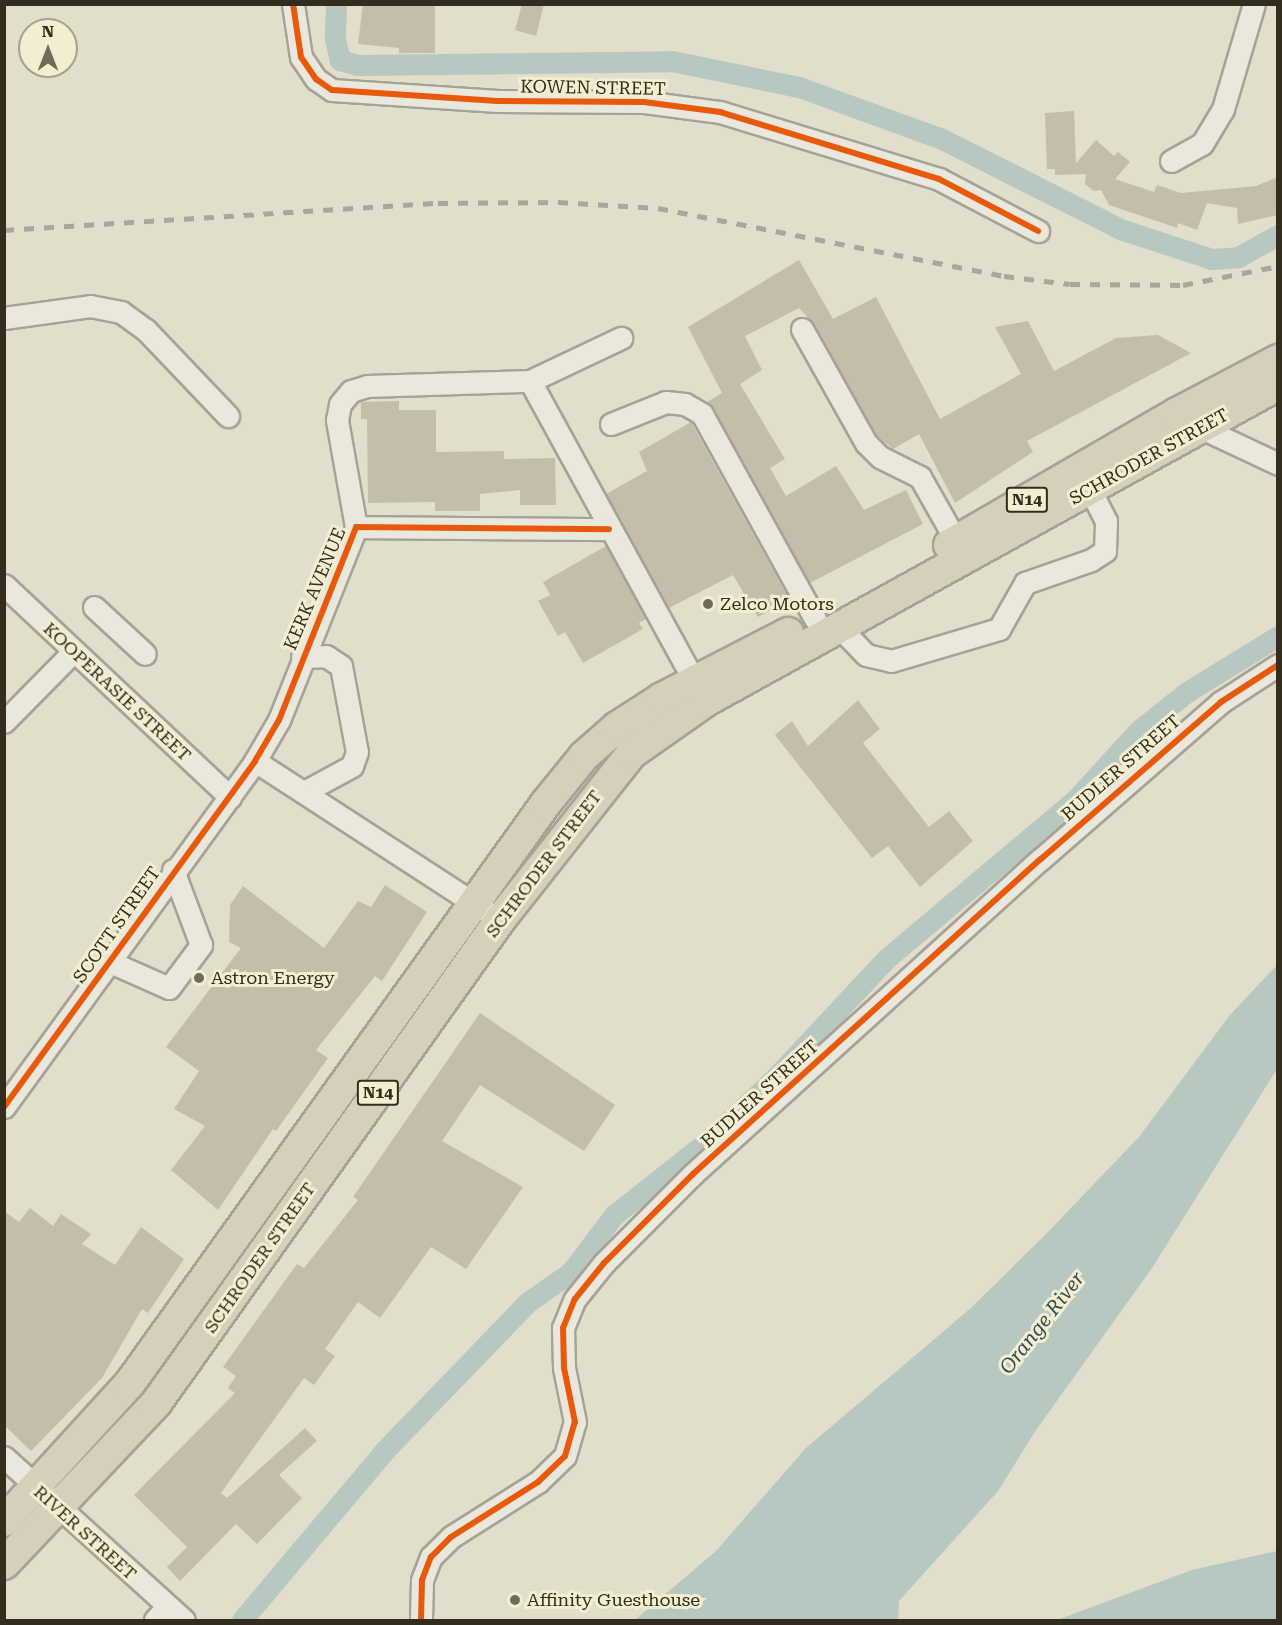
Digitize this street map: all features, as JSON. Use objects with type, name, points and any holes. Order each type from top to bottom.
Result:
[{"type":"highway","name":"SCHRODER STREET","points":[[961,550],[1090,490],[1188,420],[1278,360]]},
{"type":"highway","name":"SCHRODER STREET","points":[[4,1521],[129,1383],[584,756],[617,727],[700,690],[827,623],[961,550],[1188,420],[1278,385]]},
{"type":"highway","name":"SCHRODER STREET","points":[[4,1564],[157,1402],[500,920],[632,753],[700,690]]},
{"type":"street","name":"KOWEN STREET","points":[[293,4],[301,57],[316,79],[332,90],[498,101],[644,102],[710,110],[939,179],[1038,231]]},
{"type":"street","points":[[1171,161],[1202,144],[1223,109],[1254,4]]},
{"type":"street","points":[[4,318],[90,306],[121,312],[146,330],[228,416]]},
{"type":"street","points":[[802,329],[866,443],[880,457],[920,477],[961,550]]},
{"type":"street","name":"KERK AVENUE","points":[[255,761],[279,720],[302,657],[356,527],[337,420],[340,404],[351,391],[367,386],[530,381],[621,339]]},
{"type":"street","points":[[530,381],[609,529],[700,690]]},
{"type":"street","points":[[611,424],[666,402],[685,404],[702,414],[827,623],[866,655],[891,661],[999,628],[1025,583],[1091,560],[1105,550],[1106,521],[1090,490]]},
{"type":"street","points":[[1188,420],[1278,464]]},
{"type":"street","name":"KERK AVENUE","points":[[356,527],[609,529]]},
{"type":"street","name":"KOOPERASIE STREET","points":[[4,585],[230,797]]},
{"type":"street","points":[[94,607],[145,654]]},
{"type":"street","points":[[4,722],[73,652]]},
{"type":"street","points":[[302,657],[326,656],[342,666],[357,752],[351,766],[304,792]]},
{"type":"street","name":"BUDLER STREET","points":[[421,1620],[422,1580],[431,1557],[451,1537],[538,1482],[565,1456],[575,1422],[564,1368],[563,1328],[575,1299],[604,1263],[693,1174],[1041,859],[1221,702],[1278,665]]},
{"type":"street","points":[[255,761],[500,920]]},
{"type":"street","name":"SCOTT STREET","points":[[4,1107],[110,962],[173,870],[255,761]]},
{"type":"street","points":[[110,962],[169,988],[201,945],[173,870]]},
{"type":"street","name":"RIVER STREET","points":[[4,1458],[58,1508],[161,1614]]},
{"type":"street","points":[[161,1614],[184,1620]]},
{"type":"water","name":"Orange River","points":[[1277,965],[1277,1069],[1152,1268],[1036,1430],[998,1491],[899,1601],[898,1620],[635,1620],[716,1551],[806,1448],[971,1308],[1048,1232],[1139,1137],[1230,1015]]},
{"type":"water","points":[[1277,1551],[1277,1620],[1057,1620],[1192,1570]]},
{"type":"building","points":[[363,4],[435,4],[435,53],[399,53],[399,48],[358,44]]},
{"type":"building","points":[[522,4],[544,4],[536,36],[515,30]]},
{"type":"building","points":[[1074,111],[1076,163],[1096,140],[1114,156],[1118,152],[1130,162],[1115,179],[1154,192],[1157,185],[1181,193],[1256,186],[1278,177],[1278,215],[1238,224],[1237,208],[1207,203],[1197,230],[1178,223],[1177,228],[1109,205],[1101,190],[1094,191],[1085,184],[1086,174],[1055,175],[1055,169],[1047,169],[1045,113]]},
{"type":"building","points":[[799,260],[833,319],[876,297],[940,419],[1021,374],[995,327],[1028,321],[1054,371],[1116,338],[1158,335],[1191,353],[1027,441],[1033,452],[955,503],[919,434],[893,449],[876,435],[813,323],[799,308],[745,336],[762,370],[740,384],[785,459],[770,468],[786,496],[836,466],[864,510],[906,490],[923,524],[810,583],[707,402],[722,393],[688,327]]},
{"type":"building","points":[[399,401],[399,410],[436,410],[436,452],[504,451],[504,459],[555,458],[556,505],[520,505],[520,490],[480,494],[480,511],[435,511],[435,502],[368,503],[367,419],[361,419],[361,402]]},
{"type":"building","points":[[691,422],[789,599],[758,617],[733,575],[669,608],[606,494],[647,471],[639,452]]},
{"type":"building","points":[[606,546],[646,619],[639,623],[643,629],[583,663],[565,632],[558,636],[538,601],[550,595],[543,582]]},
{"type":"building","points":[[858,700],[880,729],[863,743],[929,827],[949,811],[973,841],[920,887],[888,846],[872,858],[775,735],[792,721],[808,746]]},
{"type":"building","points":[[385,885],[427,912],[382,981],[375,976],[316,1050],[328,1058],[276,1131],[273,1129],[218,1210],[171,1170],[205,1126],[174,1109],[199,1071],[166,1047],[241,948],[229,942],[230,905],[243,886],[324,948],[358,901],[371,907]]},
{"type":"building","points":[[480,1013],[615,1105],[584,1151],[480,1085],[442,1141],[523,1187],[466,1269],[431,1247],[380,1318],[358,1302],[325,1349],[335,1356],[314,1385],[304,1378],[221,1493],[227,1498],[305,1428],[317,1441],[279,1475],[302,1498],[257,1544],[236,1524],[180,1581],[167,1567],[187,1547],[134,1495],[235,1393],[228,1388],[236,1376],[223,1367],[297,1264],[304,1268],[358,1200],[353,1197]]},
{"type":"building","points":[[30,1208],[53,1226],[61,1214],[91,1234],[82,1244],[115,1265],[141,1227],[184,1259],[148,1313],[142,1309],[102,1378],[31,1451],[4,1425],[4,1211],[19,1222]]},
{"type":"waterway","points":[[336,4],[335,39],[340,60],[357,65],[672,61],[799,87],[942,139],[1120,229],[1212,259],[1238,257],[1278,235]]},
{"type":"waterway","points":[[242,1620],[385,1450],[528,1302],[571,1272],[614,1215],[709,1140],[775,1078],[886,959],[1076,799],[1138,731],[1187,692],[1278,636]]},
{"type":"railway","points":[[4,230],[438,203],[558,202],[658,208],[1004,276],[1070,284],[1183,285],[1278,266]]},
{"type":"cycle path","points":[[293,4],[301,57],[316,79],[332,90],[498,101],[644,102],[720,112],[939,179],[1038,231]]},
{"type":"cycle path","points":[[4,1107],[255,761],[279,720],[356,527],[609,529]]},
{"type":"cycle path","points":[[421,1620],[422,1580],[431,1557],[451,1537],[538,1482],[565,1456],[575,1422],[564,1368],[563,1328],[575,1299],[604,1263],[693,1174],[1041,859],[1221,702],[1278,665]]},
{"type":"place","name":"Zelco Motors","points":[[708,604]]},
{"type":"place","name":"Astron Energy","points":[[199,978]]},
{"type":"place","name":"Affinity Guesthouse","points":[[515,1600]]}]
